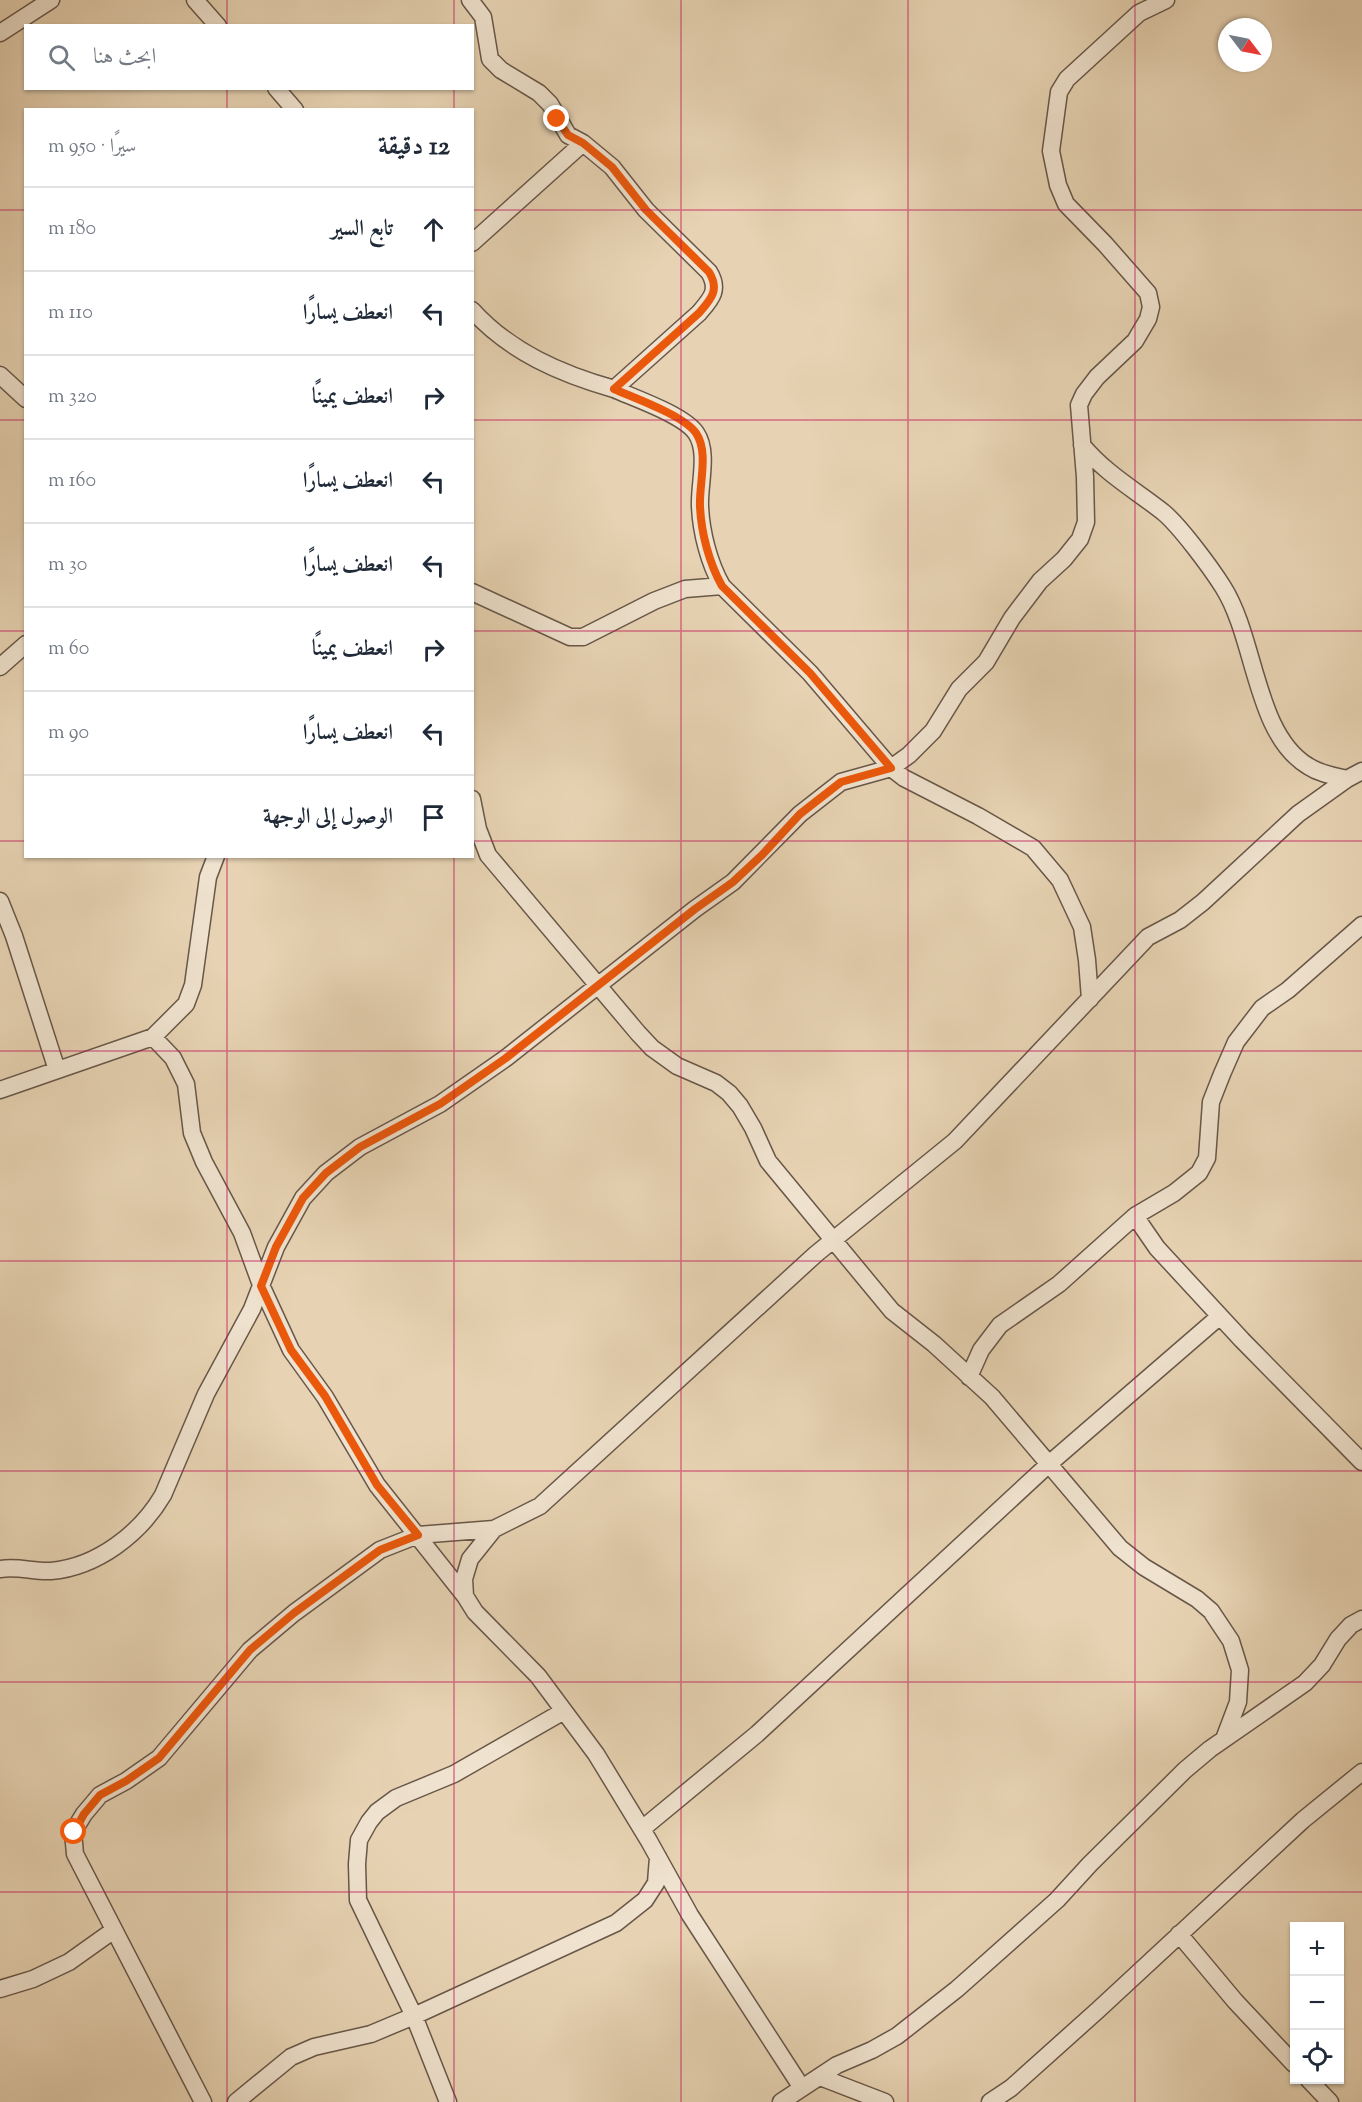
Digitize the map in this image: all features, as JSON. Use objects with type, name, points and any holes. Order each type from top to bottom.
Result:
[{"type":"street","points":[[0,33],[51,0]]},
{"type":"street","points":[[195,0],[216,24]]},
{"type":"street","points":[[470,0],[483,18],[490,59],[501,70],[539,93],[550,104],[568,135],[583,143],[612,167],[646,210],[709,272],[714,281],[714,291],[710,301],[699,313],[614,389]]},
{"type":"street","points":[[0,1569],[13,1566],[48,1571],[76,1567],[105,1553],[136,1528],[154,1509],[163,1495],[206,1394],[252,1309],[276,1247],[303,1198],[326,1173],[360,1147],[440,1104],[506,1058],[695,909],[733,882],[800,814],[841,782],[891,768],[909,755],[933,731],[959,689],[986,662],[1012,618],[1040,581],[1064,559],[1080,539],[1086,522],[1079,405],[1084,394],[1097,378],[1135,341],[1148,319],[1151,307],[1148,293],[1066,204],[1058,185],[1051,151],[1059,92],[1067,79],[1139,13],[1166,0]]},
{"type":"street","points":[[278,90],[294,108]]},
{"type":"street","points":[[474,241],[583,143]]},
{"type":"street","points":[[474,312],[518,349],[574,377],[614,389],[673,416],[695,431],[701,443],[700,507],[704,531],[714,571],[722,586],[810,673],[891,768],[904,778],[1033,848],[1060,880],[1082,927],[1090,999]]},
{"type":"street","points":[[0,375],[23,391]]},
{"type":"street","points":[[1082,445],[1095,461],[1165,514],[1223,587],[1236,613],[1268,712],[1279,737],[1297,759],[1323,773],[1355,775]]},
{"type":"street","points":[[474,593],[570,637],[583,637],[685,589],[722,586]]},
{"type":"street","points":[[0,667],[24,646]]},
{"type":"street","points":[[202,2102],[75,1854],[74,1832],[84,1814],[100,1795],[126,1781],[159,1758],[250,1650],[294,1613],[380,1550],[418,1535],[494,1529],[540,1506],[833,1240],[955,1141],[1148,937],[1180,920],[1203,903],[1298,814],[1355,775]]},
{"type":"street","points":[[474,809],[478,829],[488,855]]},
{"type":"street","points":[[474,844],[488,855],[652,1048],[678,1066],[716,1083],[729,1093],[748,1121],[768,1161],[892,1311],[992,1397],[1120,1548],[1144,1568],[1197,1599],[1211,1611],[1231,1641],[1240,1670],[1238,1702],[1224,1739]]},
{"type":"street","points":[[0,1090],[153,1037],[186,1004],[193,985],[208,877],[215,858]]},
{"type":"street","points":[[0,901],[14,936],[57,1070]]},
{"type":"street","points":[[969,1377],[981,1350],[1000,1325],[1059,1284],[1136,1216],[1174,1193],[1199,1173],[1207,1158],[1211,1102],[1236,1042],[1262,1008],[1288,990],[1362,925]]},
{"type":"street","points":[[153,1037],[173,1058],[186,1084],[192,1133],[204,1162],[242,1233],[261,1286],[291,1350],[325,1396],[377,1485],[418,1535],[475,1612],[538,1676],[596,1754],[642,1828],[690,1915],[802,2088]]},
{"type":"street","points":[[1136,1216],[1157,1248],[1362,1462]]},
{"type":"street","points":[[642,1828],[757,1734],[1050,1463],[1220,1316]]},
{"type":"street","points":[[465,1596],[464,1579],[470,1559],[494,1529]]},
{"type":"street","points":[[781,2102],[837,2065],[897,2036],[957,1989],[1057,1900],[1090,1863],[1185,1770],[1224,1739],[1305,1683],[1322,1665],[1338,1639],[1362,1619]]},
{"type":"street","points":[[448,2102],[414,2016],[358,1900],[359,1840],[377,1812],[396,1798],[454,1774],[564,1711]]},
{"type":"street","points":[[990,2102],[1028,2073],[1303,1820],[1362,1772]]},
{"type":"street","points":[[236,2102],[291,2057],[314,2047],[371,2034],[616,1923],[645,1900],[656,1883],[658,1857]]},
{"type":"street","points":[[0,1989],[69,1962],[114,1930]]},
{"type":"street","points":[[1179,1934],[1235,2001],[1290,2060]]},
{"type":"street","points":[[820,2076],[885,2102]]},
{"type":"street","points":[[1314,2084],[1330,2102]]},
{"type":"route","points":[[74,1832],[84,1814],[100,1795],[126,1781],[159,1758],[250,1650],[294,1613],[380,1550],[418,1535],[377,1485],[325,1396],[291,1350],[261,1286],[276,1247],[303,1198],[326,1173],[360,1147],[440,1104],[506,1058],[695,909],[733,882],[800,814],[841,782],[891,768],[810,673],[722,586],[714,571],[704,531],[700,507],[701,443],[695,431],[673,416],[614,389],[699,313],[710,301],[714,291],[714,281],[709,272],[646,210],[612,167],[583,143],[568,135],[557,119]]}]
